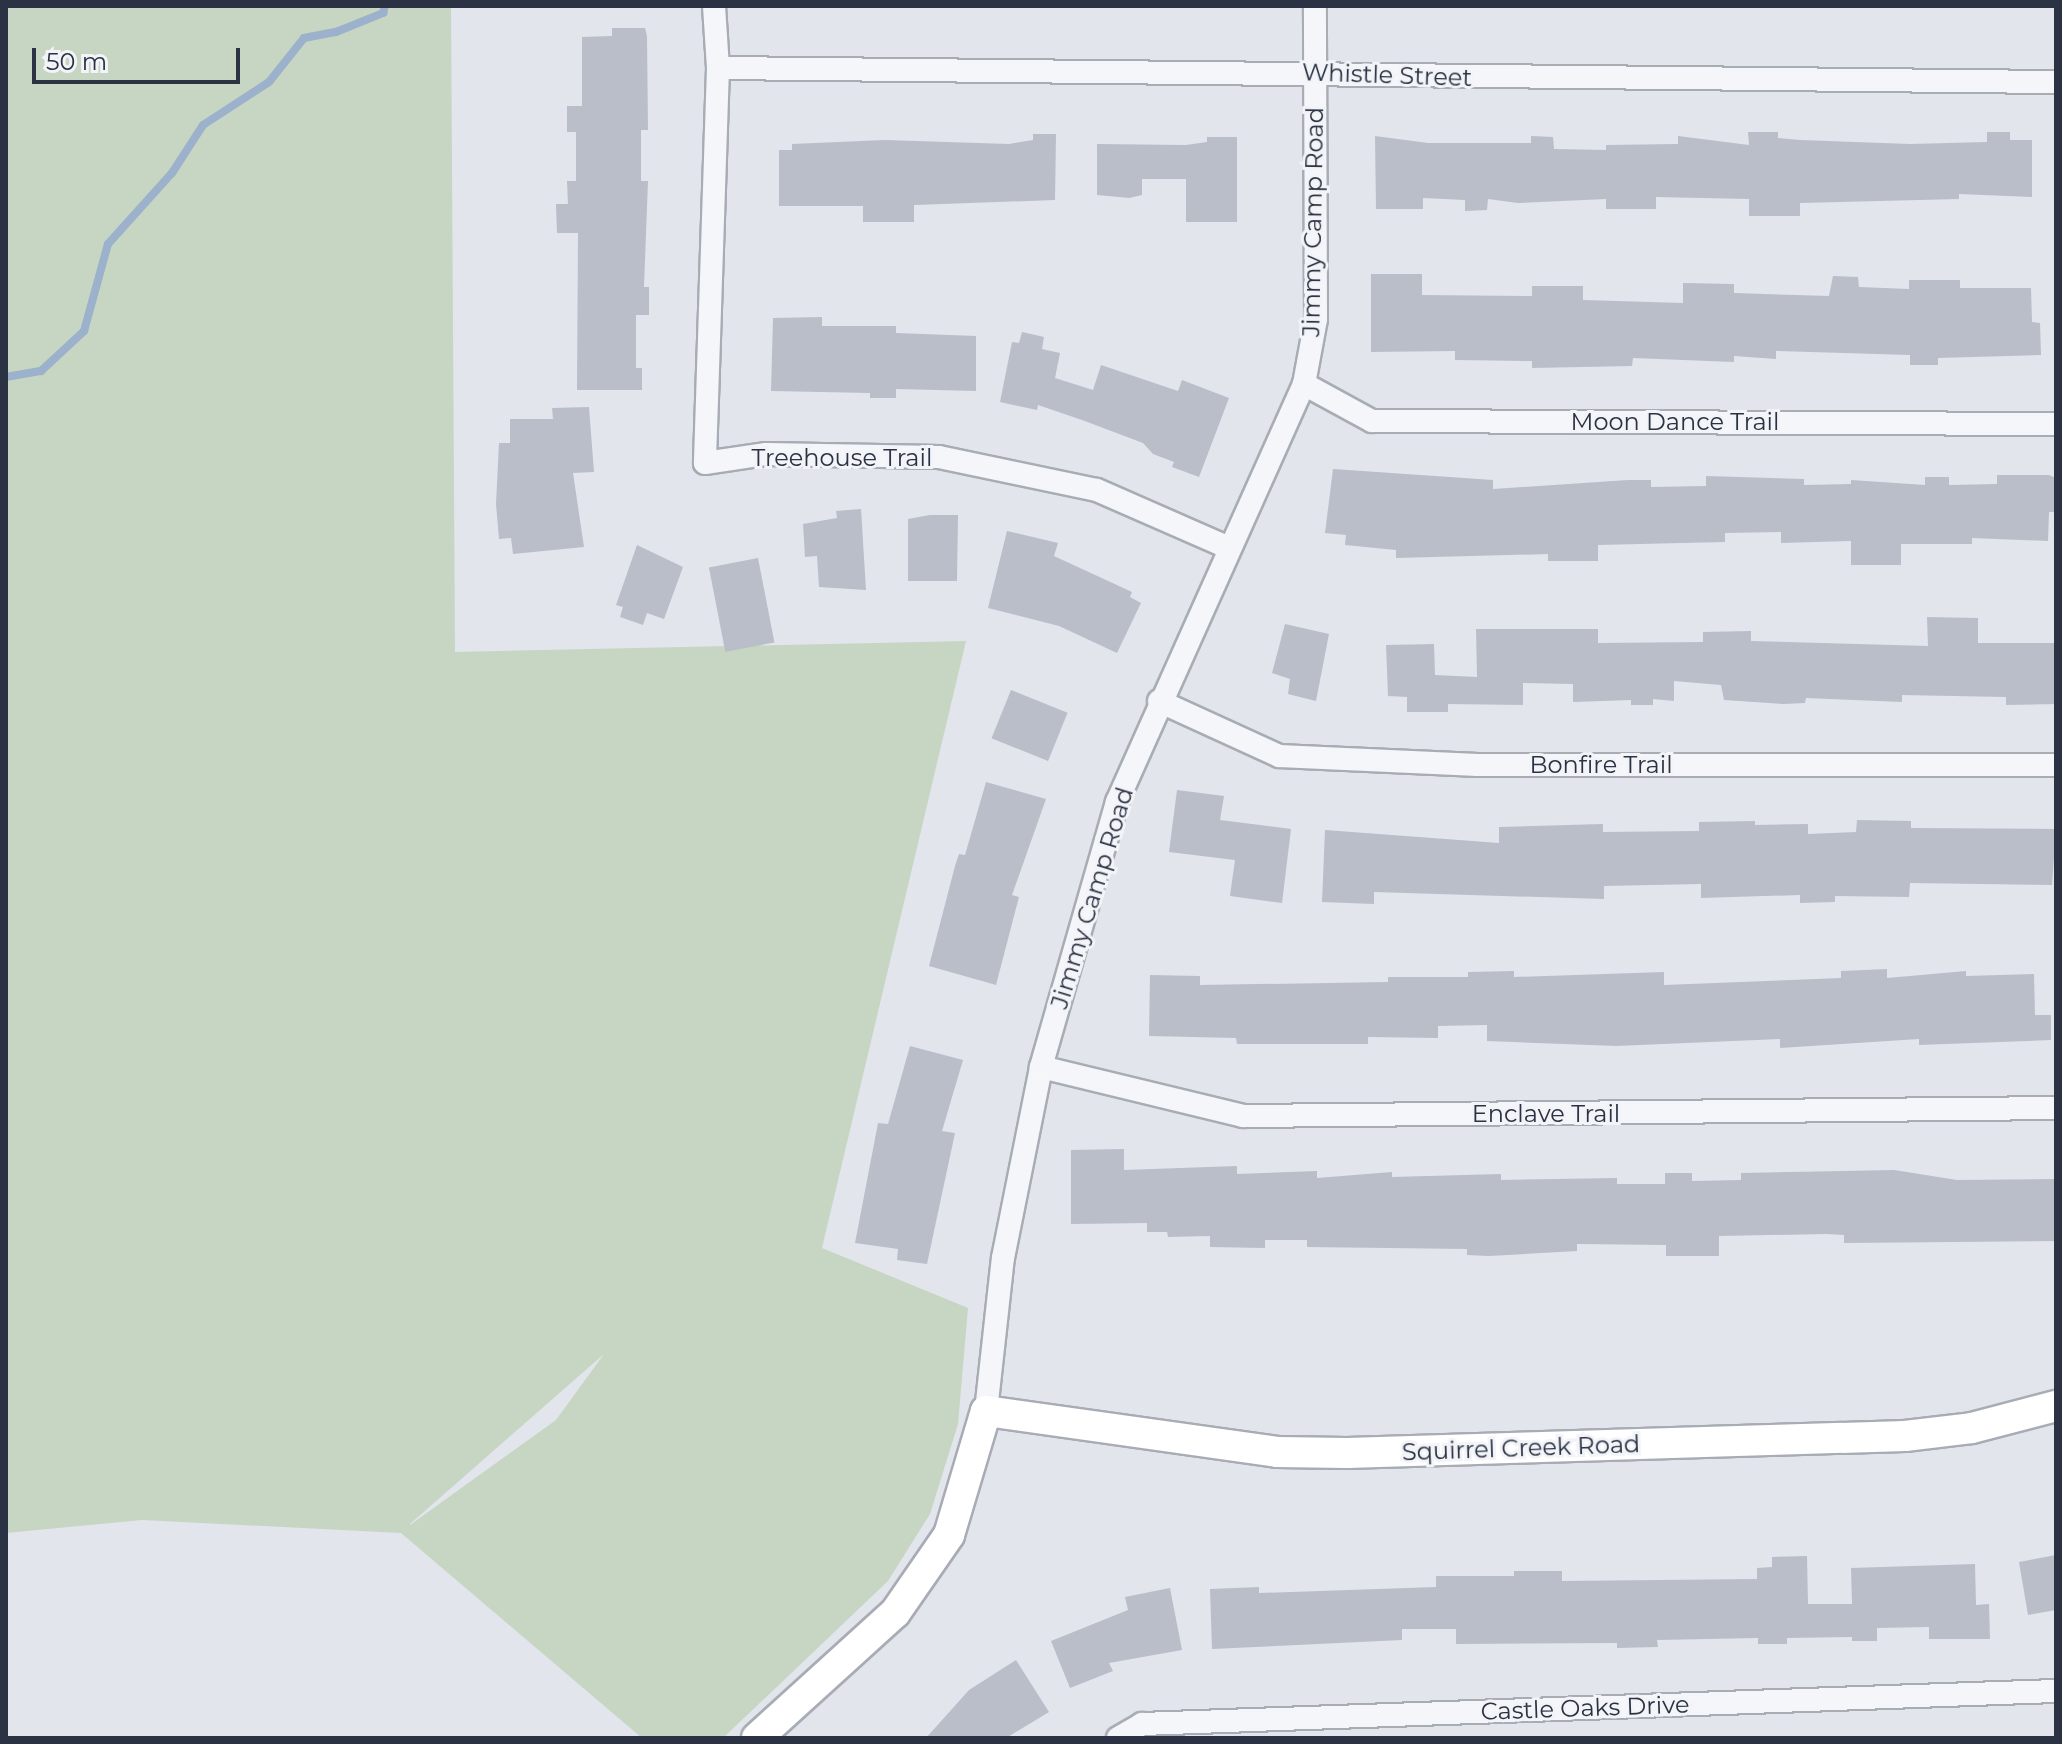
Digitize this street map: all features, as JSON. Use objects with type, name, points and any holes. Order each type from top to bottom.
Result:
[{"type":"street","name":"Treehouse Trail","points":[[714,6],[718,68],[705,463],[766,454],[939,457],[1097,490],[1229,548]]},
{"type":"street","name":"Jimmy Camp Road","points":[[757,1738],[895,1613],[949,1535],[986,1411],[1003,1258],[1041,1067],[1117,802],[1159,701],[1304,384],[1316,319],[1315,6]]},
{"type":"street","name":"Whistle Street","points":[[718,68],[1315,71],[1392,77],[2056,82]]},
{"type":"street","name":"Moon Dance Trail","points":[[1304,384],[1372,421],[2056,424]]},
{"type":"street","name":"Bonfire Trail","points":[[1159,701],[1279,756],[1478,765],[2056,765]]},
{"type":"street","name":"Enclave Trail","points":[[1041,1067],[1243,1116],[2056,1108]]},
{"type":"street","name":"Squirrel Creek Road","points":[[986,1411],[1277,1452],[1347,1453],[1905,1436],[1972,1428],[2056,1406]]},
{"type":"street","name":"Castle Oaks Drive","points":[[1118,1738],[1142,1724],[2056,1691]]},
{"type":"green space","points":[[6,6],[451,6],[455,652],[966,641],[822,1248],[968,1308],[958,1424],[930,1514],[888,1581],[723,1738],[642,1738],[401,1533],[142,1520],[6,1533]],"holes":[[[604,1354],[556,1420],[410,1525]]]},
{"type":"building","points":[[612,28],[645,28],[647,36],[648,130],[641,130],[641,181],[648,181],[644,287],[649,287],[649,315],[636,315],[636,368],[642,368],[642,390],[577,390],[578,233],[557,233],[556,204],[568,204],[567,181],[576,181],[576,132],[567,132],[567,106],[582,106],[582,37],[612,36]]},
{"type":"building","points":[[1748,132],[1778,132],[1778,138],[1800,140],[1910,144],[1987,142],[1987,132],[2010,132],[2010,140],[2032,140],[2032,197],[1959,194],[1959,199],[1800,203],[1800,216],[1749,216],[1749,199],[1656,197],[1656,209],[1606,209],[1606,199],[1518,203],[1488,199],[1487,210],[1465,211],[1465,200],[1423,198],[1423,209],[1376,209],[1375,136],[1428,143],[1531,143],[1531,136],[1553,137],[1554,149],[1606,150],[1606,145],[1678,144],[1678,136],[1749,145]]},
{"type":"building","points":[[1033,134],[1056,134],[1055,200],[914,205],[914,222],[863,222],[863,206],[779,206],[779,150],[792,150],[792,144],[885,140],[1009,144],[1033,140]]},
{"type":"building","points":[[1207,137],[1237,137],[1237,222],[1186,222],[1186,179],[1142,179],[1142,195],[1129,198],[1097,195],[1097,144],[1186,145],[1207,142]]},
{"type":"building","points":[[1371,274],[1422,274],[1422,295],[1532,296],[1532,286],[1583,286],[1583,300],[1683,303],[1683,283],[1734,284],[1734,293],[1829,296],[1833,276],[1858,277],[1859,287],[1909,289],[1909,280],[1960,280],[1960,288],[2031,288],[2032,322],[2040,323],[2041,355],[1938,358],[1938,365],[1910,365],[1910,355],[1776,351],[1776,359],[1734,356],[1734,362],[1633,358],[1632,366],[1532,368],[1532,361],[1455,360],[1455,351],[1371,352]]},
{"type":"building","points":[[822,317],[822,326],[896,326],[896,333],[976,336],[976,391],[896,389],[896,398],[870,398],[870,393],[771,391],[773,318]]},
{"type":"building","points":[[1022,332],[1044,337],[1042,349],[1060,353],[1055,378],[1093,390],[1101,365],[1178,391],[1182,380],[1229,398],[1199,477],[1172,467],[1174,462],[1153,454],[1143,443],[1082,420],[1038,405],[1037,410],[1000,402],[1012,342],[1019,343]]},
{"type":"building","points":[[589,407],[594,472],[573,473],[584,547],[513,554],[511,538],[499,539],[496,504],[499,443],[510,443],[510,419],[553,419],[552,408]]},
{"type":"building","points":[[1333,469],[1493,480],[1493,489],[1628,480],[1651,480],[1651,487],[1706,486],[1706,476],[1804,479],[1804,485],[1851,484],[1851,480],[1925,485],[1925,477],[1949,477],[1949,485],[1997,484],[1997,475],[2049,475],[2056,478],[2056,512],[2049,512],[2048,541],[1972,538],[1972,544],[1901,544],[1901,565],[1851,565],[1851,541],[1781,543],[1781,532],[1725,533],[1725,542],[1598,545],[1598,561],[1548,561],[1548,554],[1396,558],[1396,550],[1345,545],[1346,535],[1325,533]]},
{"type":"building","points":[[861,509],[866,590],[819,587],[817,556],[805,557],[803,524],[837,518],[836,511]]},
{"type":"building","points":[[958,515],[957,581],[908,581],[908,519]]},
{"type":"building","points":[[1007,531],[1058,543],[1054,556],[1132,592],[1130,597],[1141,603],[1117,653],[1059,626],[988,608]]},
{"type":"building","points":[[637,545],[683,567],[664,619],[647,613],[643,625],[620,617],[623,607],[616,605]]},
{"type":"building","points":[[758,558],[774,642],[725,652],[709,568]]},
{"type":"building","points":[[1927,617],[1978,618],[1978,643],[2056,643],[2056,704],[2006,705],[2006,697],[1902,695],[1902,702],[1806,698],[1805,703],[1783,704],[1724,700],[1721,685],[1674,681],[1674,701],[1653,699],[1653,705],[1631,705],[1631,700],[1573,702],[1573,684],[1523,683],[1523,705],[1448,704],[1448,712],[1407,712],[1407,697],[1388,696],[1386,645],[1434,644],[1435,675],[1477,677],[1476,629],[1598,629],[1598,643],[1703,642],[1703,632],[1751,631],[1751,641],[1928,646]]},
{"type":"building","points":[[1285,624],[1329,634],[1316,701],[1288,694],[1290,679],[1272,673]]},
{"type":"building","points":[[1011,690],[1068,713],[1048,761],[992,738]]},
{"type":"building","points":[[986,782],[1046,799],[1012,895],[1019,897],[996,985],[929,966],[955,866],[959,854],[965,855]]},
{"type":"building","points":[[1177,790],[1224,796],[1220,820],[1291,829],[1282,903],[1230,896],[1235,860],[1169,852]]},
{"type":"building","points":[[1857,820],[1911,821],[1911,828],[2056,829],[2052,885],[1910,883],[1909,897],[1835,896],[1835,902],[1800,903],[1800,895],[1701,898],[1701,884],[1604,886],[1604,899],[1374,892],[1374,904],[1322,902],[1325,830],[1499,843],[1499,827],[1603,824],[1603,832],[1699,831],[1699,822],[1755,821],[1755,825],[1808,824],[1808,834],[1856,832]]},
{"type":"building","points":[[1887,969],[1887,978],[1966,971],[1966,976],[2034,974],[2035,1015],[2051,1015],[2051,1040],[1919,1045],[1919,1039],[1780,1048],[1780,1039],[1616,1046],[1487,1041],[1487,1025],[1438,1026],[1438,1038],[1368,1037],[1368,1044],[1237,1044],[1236,1038],[1149,1036],[1150,975],[1200,976],[1200,985],[1388,982],[1388,977],[1468,977],[1468,972],[1514,971],[1514,977],[1664,972],[1664,985],[1841,978],[1841,971]]},
{"type":"building","points":[[910,1046],[963,1060],[942,1131],[955,1133],[927,1264],[897,1260],[898,1249],[855,1243],[878,1123],[888,1124]]},
{"type":"building","points":[[1124,1149],[1124,1170],[1237,1166],[1237,1174],[1317,1171],[1317,1178],[1392,1172],[1392,1177],[1501,1174],[1501,1180],[1617,1178],[1617,1184],[1665,1184],[1665,1173],[1692,1173],[1692,1181],[1741,1180],[1741,1173],[1894,1170],[1957,1180],[2056,1179],[2056,1241],[1844,1243],[1844,1235],[1719,1236],[1719,1256],[1666,1256],[1666,1245],[1577,1244],[1577,1251],[1489,1256],[1467,1255],[1467,1249],[1307,1247],[1307,1240],[1265,1240],[1265,1248],[1210,1247],[1210,1236],[1168,1237],[1167,1232],[1147,1232],[1147,1223],[1071,1224],[1071,1150]]},
{"type":"building","points":[[2056,1555],[2056,1610],[2028,1615],[2019,1562]]},
{"type":"building","points":[[1807,1556],[1808,1604],[1852,1604],[1851,1568],[1975,1564],[1976,1605],[1989,1604],[1990,1639],[1929,1639],[1929,1627],[1877,1628],[1877,1641],[1852,1641],[1852,1637],[1787,1638],[1787,1644],[1758,1644],[1758,1638],[1657,1640],[1658,1647],[1617,1648],[1617,1643],[1456,1644],[1456,1629],[1402,1629],[1402,1640],[1212,1649],[1210,1589],[1259,1587],[1259,1593],[1436,1587],[1436,1576],[1514,1576],[1514,1571],[1562,1571],[1562,1581],[1757,1579],[1757,1568],[1772,1567],[1772,1557]]},
{"type":"building","points":[[1170,1588],[1182,1650],[1109,1663],[1113,1671],[1070,1688],[1051,1641],[1128,1610],[1125,1597]]},
{"type":"building","points":[[1016,1660],[1049,1712],[1006,1738],[926,1738],[969,1690]]},
{"type":"waterway","points":[[6,377],[41,371],[84,331],[108,244],[172,173],[203,125],[269,82],[304,38],[336,32],[383,13],[385,6]]}]
